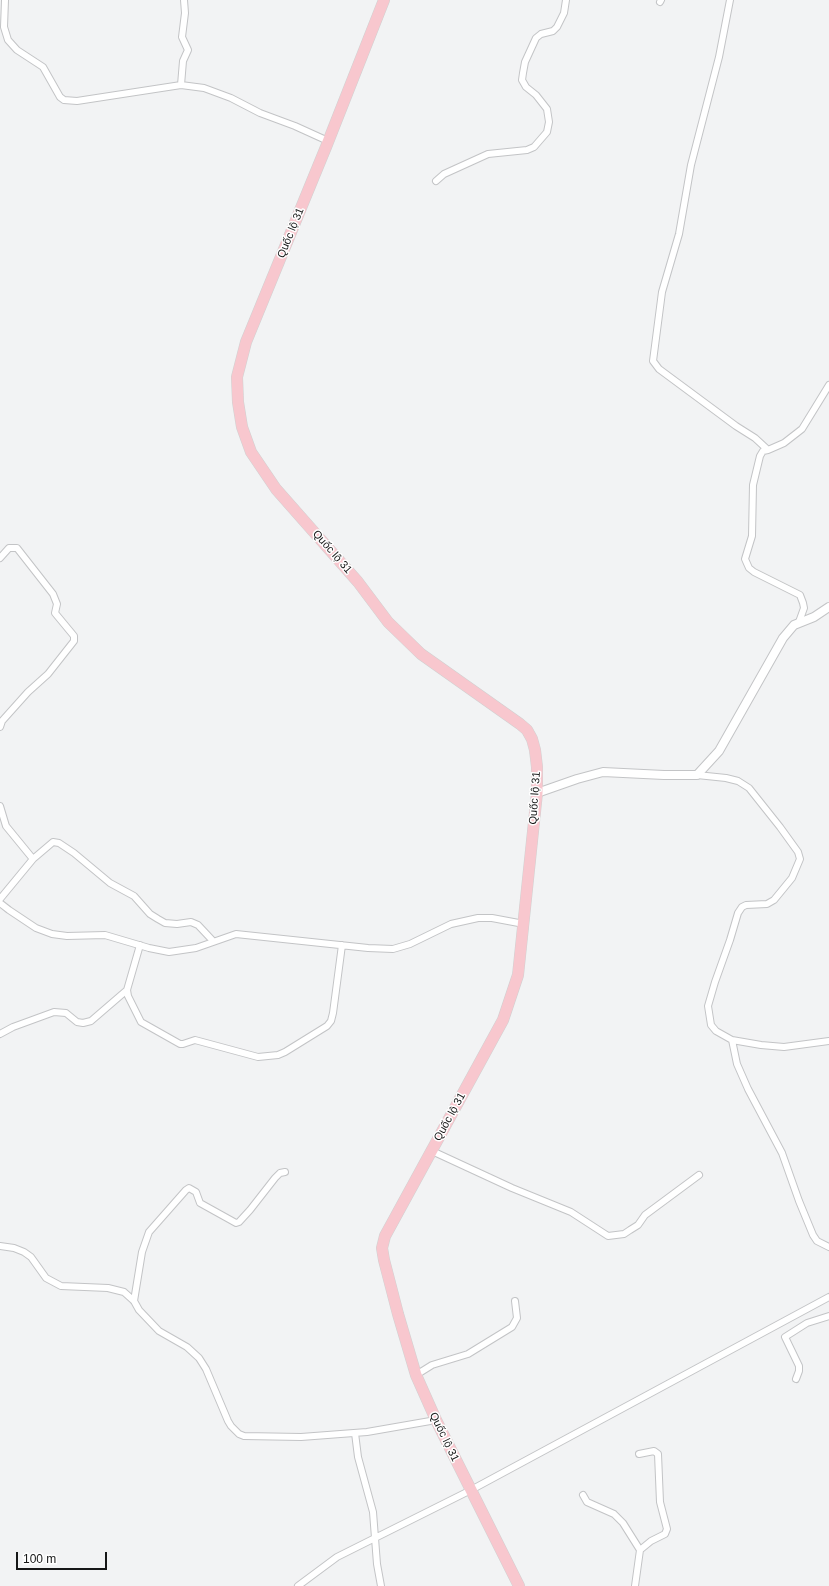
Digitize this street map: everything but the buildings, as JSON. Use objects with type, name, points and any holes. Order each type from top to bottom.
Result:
[{"type":"highway","name":"Quốc lộ 31","points":[[384,0],[241,359],[237,377],[238,402],[242,426],[251,452],[276,489],[358,582],[388,622],[421,654],[527,730],[532,739],[535,750],[537,767],[537,793],[534,809],[534,822],[518,975],[503,1020],[384,1236],[382,1248],[394,1300],[416,1375],[436,1420],[518,1586]]},
{"type":"street","points":[[5,0],[2,23],[12,46],[43,67],[60,96],[64,100],[77,101],[181,85],[204,88],[231,98],[260,113],[295,126],[328,141]]},
{"type":"street","points":[[181,85],[183,60],[188,50],[182,33],[186,13],[184,0]]},
{"type":"street","points":[[436,181],[444,174],[488,154],[527,150],[534,147],[542,140],[547,132],[549,122],[547,109],[536,95],[526,87],[522,80],[522,73],[524,62],[536,38],[556,27],[564,13],[566,0]]},
{"type":"street","points":[[730,0],[717,64],[691,166],[679,234],[662,292],[653,360],[659,369],[736,426],[755,438],[768,450]]},
{"type":"street","points":[[799,622],[804,608],[800,595],[754,572],[749,568],[745,559],[752,536],[753,486],[760,456],[763,451],[784,443],[802,430],[829,385]]},
{"type":"street","points":[[0,558],[9,548],[17,548],[53,594],[57,604],[55,613],[74,636],[74,641],[48,674],[28,692],[2,721],[0,726]]},
{"type":"street","points":[[696,775],[719,751],[790,628],[799,622],[814,617],[829,607]]},
{"type":"street","points":[[537,793],[603,772],[664,776],[696,775],[726,778],[738,781],[749,788],[798,852],[800,859],[792,878],[774,900],[767,904],[746,905],[742,907],[738,913],[708,1006],[711,1025],[716,1032],[732,1040],[773,1047],[829,1041]]},
{"type":"street","points":[[0,806],[6,826],[33,859]]},
{"type":"street","points":[[0,899],[33,859],[53,842],[59,843],[74,853],[110,883],[134,896],[150,914],[165,923],[177,924],[191,922],[198,925],[213,941]]},
{"type":"street","points":[[0,903],[36,928],[52,934],[67,936],[105,935],[169,952],[196,948],[236,934],[393,949],[410,944],[451,924],[478,918],[492,918],[524,924]]},
{"type":"street","points":[[140,945],[127,990],[128,996],[141,1022],[180,1044],[195,1040],[232,1049],[250,1056],[265,1057],[278,1055],[327,1026],[331,1021],[342,945]]},
{"type":"street","points":[[0,1034],[13,1027],[54,1012],[66,1013],[77,1022],[83,1023],[91,1021],[127,990]]},
{"type":"street","points":[[732,1040],[736,1064],[748,1090],[782,1152],[799,1201],[813,1235],[817,1241],[829,1247]]},
{"type":"street","points":[[432,1150],[512,1188],[571,1212],[608,1236],[624,1234],[638,1225],[645,1215],[699,1175]]},
{"type":"street","points":[[134,1301],[142,1252],[149,1232],[186,1190],[189,1188],[196,1192],[200,1203],[236,1223],[239,1222],[250,1210],[275,1178],[280,1173],[285,1172]]},
{"type":"street","points":[[0,1246],[14,1248],[24,1252],[31,1257],[46,1278],[61,1286],[117,1290],[124,1292],[134,1301],[139,1310],[159,1332],[187,1347],[199,1358],[206,1369],[228,1421],[240,1434],[251,1437],[356,1433],[436,1420]]},
{"type":"street","points":[[298,1586],[336,1557],[471,1490],[829,1297]]},
{"type":"street","points":[[416,1375],[432,1365],[468,1354],[512,1327],[517,1318],[515,1301]]},
{"type":"street","points":[[796,1379],[799,1366],[785,1336],[807,1323],[829,1316]]},
{"type":"street","points":[[356,1433],[358,1457],[374,1512],[377,1564],[381,1586]]},
{"type":"street","points":[[639,1454],[654,1451],[658,1454],[660,1502],[667,1529],[665,1534],[650,1541],[640,1550]]},
{"type":"street","points":[[583,1495],[587,1502],[614,1514],[623,1523],[640,1550],[635,1586]]}]
